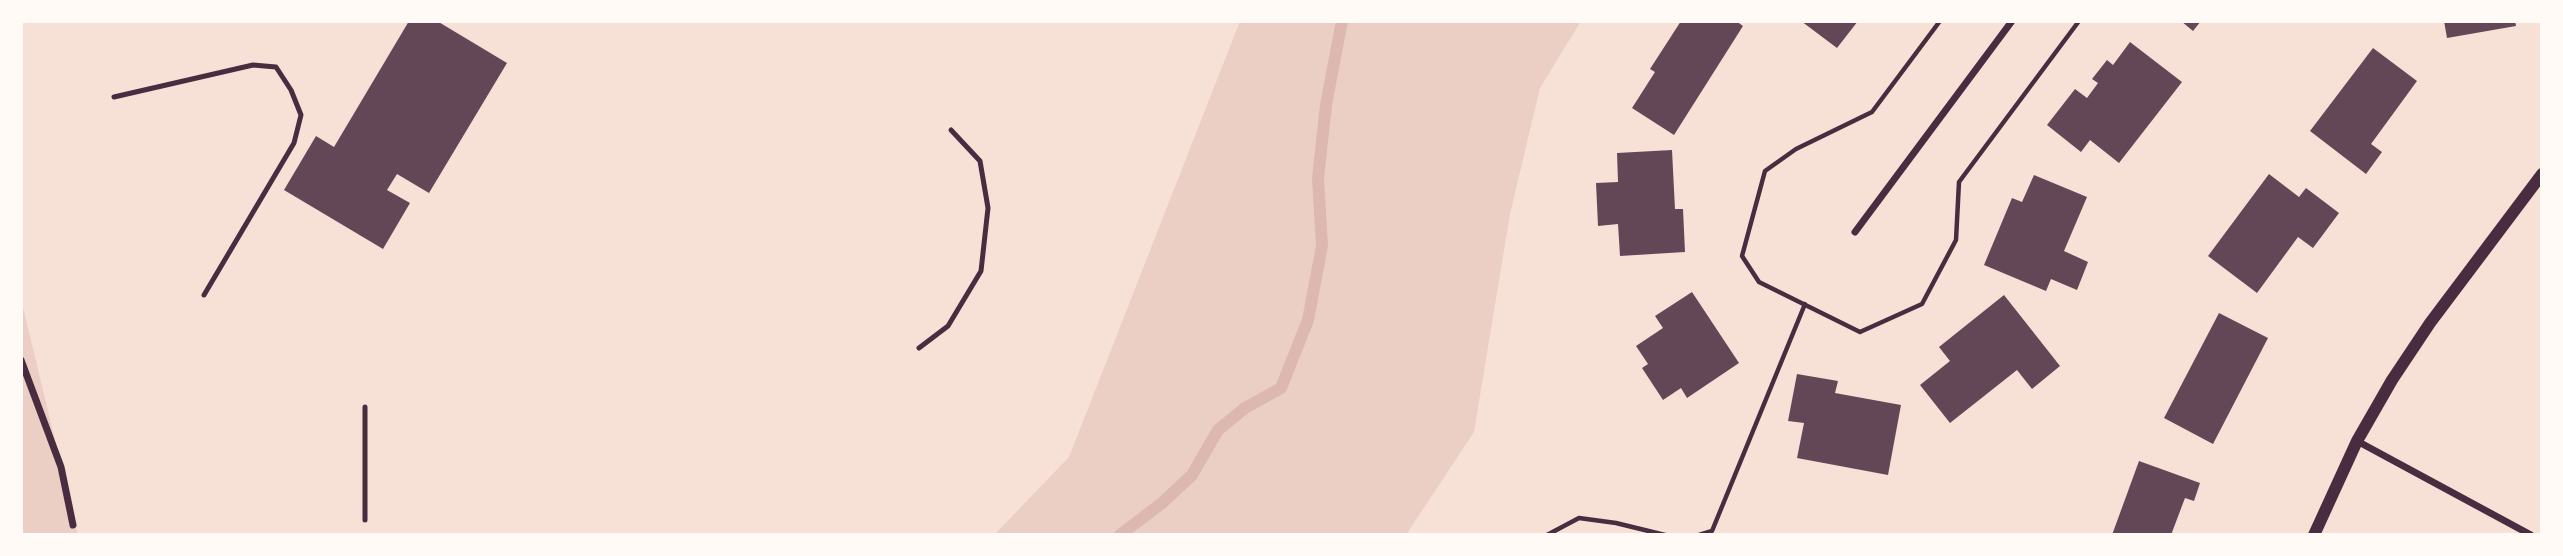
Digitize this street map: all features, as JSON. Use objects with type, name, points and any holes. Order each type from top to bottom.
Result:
[{"type":"street","points":[[1855,232],[2012,21]]},
{"type":"street","points":[[2314,535],[2357,441],[2392,380],[2430,323],[2542,174]]},
{"type":"street","points":[[21,360],[61,467],[73,525]]},
{"type":"street","points":[[2357,441],[2531,535]]},
{"type":"lane","points":[[114,97],[253,65],[276,67],[291,90],[301,115],[295,143],[204,295]]},
{"type":"lane","points":[[919,348],[948,326],[981,271],[988,208],[980,160],[951,130]]},
{"type":"lane","points":[[365,407],[365,520]]},
{"type":"path","points":[[1699,535],[1712,531],[1805,304]]},
{"type":"path","points":[[1547,535],[1579,518],[1616,523],[1665,535]]},
{"type":"shaded area","points":[[1240,21],[1581,21],[1540,88],[1510,214],[1474,432],[1406,535],[994,535],[1069,457]]},
{"type":"shaded area","points":[[21,299],[78,535],[21,535]]},
{"type":"building","points":[[409,21],[437,21],[507,63],[429,193],[397,174],[387,190],[410,203],[383,249],[284,190],[316,136],[334,147]]},
{"type":"building","points":[[1681,21],[1736,21],[1743,26],[1674,135],[1632,108],[1655,72],[1650,69]]},
{"type":"building","points":[[1801,21],[1858,21],[1837,48]]},
{"type":"building","points":[[2181,21],[2201,21],[2193,31]]},
{"type":"building","points":[[2444,21],[2515,21],[2516,26],[2447,38]]},
{"type":"building","points":[[2130,42],[2182,82],[2119,163],[2090,140],[2081,152],[2047,125],[2075,89],[2087,98],[2098,83],[2092,79],[2107,60],[2113,65]]},
{"type":"building","points":[[2373,48],[2417,81],[2371,144],[2382,152],[2366,174],[2310,131]]},
{"type":"building","points":[[1672,150],[1675,209],[1683,209],[1685,252],[1620,256],[1618,224],[1598,226],[1596,183],[1618,182],[1617,153]]},
{"type":"building","points":[[2269,174],[2299,197],[2306,188],[2339,213],[2313,248],[2298,237],[2257,293],[2208,256]]},
{"type":"building","points":[[2034,175],[2087,197],[2064,251],[2088,262],[2077,290],[2051,279],[2046,291],[1984,265],[2012,198],[2022,202]]},
{"type":"building","points":[[1692,292],[1739,363],[1687,398],[1681,388],[1663,400],[1642,368],[1648,364],[1636,346],[1663,328],[1655,316]]},
{"type":"building","points":[[2004,295],[2060,366],[2032,389],[2017,370],[1950,423],[1920,385],[1950,361],[1939,347]]},
{"type":"building","points":[[2219,313],[2268,338],[2213,444],[2164,418]]},
{"type":"building","points":[[1797,374],[1838,381],[1835,393],[1901,405],[1888,475],[1797,458],[1804,423],[1788,421]]},
{"type":"building","points":[[2139,461],[2200,483],[2194,501],[2185,498],[2171,535],[2112,535]]},
{"type":"waterway","points":[[1120,535],[1162,503],[1192,475],[1218,430],[1245,408],[1281,388],[1308,320],[1322,246],[1318,178],[1326,105],[1342,21]]}]
